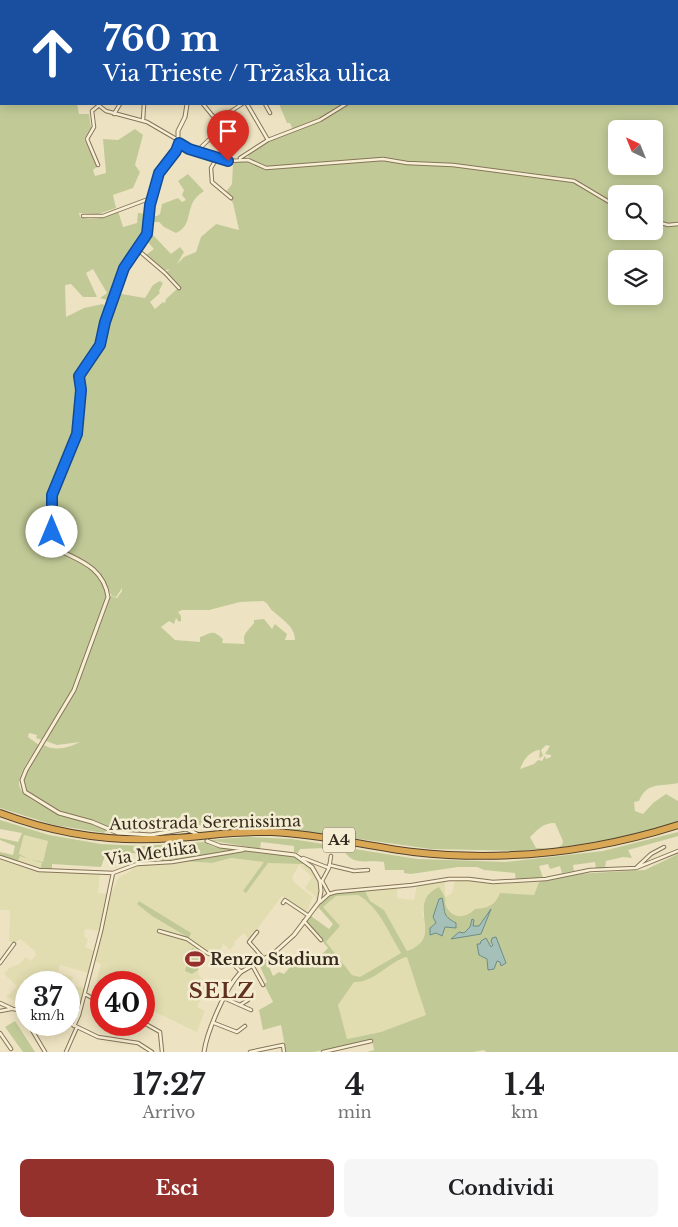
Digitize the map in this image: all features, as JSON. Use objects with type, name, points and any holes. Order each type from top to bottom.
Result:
[{"type":"highway","name":"Autostrada Serenissima","points":[[0,812],[50,828],[101,837],[162,839],[242,832],[282,833],[320,836],[400,850],[463,855],[520,855],[568,850],[638,837],[678,827]]},
{"type":"highway","name":"Autostrada Serenissima","points":[[0,816],[39,830],[106,842],[162,843],[242,836],[274,836],[319,840],[413,855],[470,859],[520,858],[576,852],[626,843],[678,827]]},
{"type":"street","points":[[98,164],[87,139],[94,127],[92,111],[97,105],[114,114],[143,120],[197,151],[228,161],[248,160]]},
{"type":"street","points":[[114,114],[119,105]]},
{"type":"street","points":[[143,120],[144,105]]},
{"type":"street","points":[[187,105],[185,117],[178,131],[179,142],[176,151],[159,173],[151,198],[148,232],[138,250],[126,264],[113,298],[100,345],[79,376],[81,390],[77,434],[52,495],[53,524],[50,540],[55,548],[92,567],[106,588],[108,596],[74,690],[26,770],[22,784],[28,795],[58,814],[92,822],[126,834],[157,834],[180,829],[190,830],[197,834]]},
{"type":"street","points":[[204,105],[242,142]]},
{"type":"street","points":[[218,120],[240,105]]},
{"type":"street","points":[[248,105],[268,140]]},
{"type":"street","points":[[266,105],[270,113]]},
{"type":"street","points":[[236,160],[268,140],[313,123],[344,105]]},
{"type":"street","points":[[197,151],[224,125]]},
{"type":"street","points":[[245,155],[248,160],[258,166],[280,168],[383,159],[408,163],[453,165],[574,181],[608,201]]},
{"type":"street","points":[[218,158],[211,168],[212,182],[232,198]]},
{"type":"street","points":[[83,216],[103,216],[151,198]]},
{"type":"street","points":[[663,224],[678,224]]},
{"type":"street","points":[[138,250],[179,288]]},
{"type":"street","points":[[207,841],[214,845],[296,855],[329,866],[354,871],[368,870]]},
{"type":"street","points":[[636,868],[651,854],[664,847]]},
{"type":"street","name":"Via Metlika","points":[[0,856],[39,870],[113,873],[137,864],[181,861],[247,848]]},
{"type":"street","points":[[318,902],[329,894],[449,879],[520,882],[590,870],[636,868],[678,851]]},
{"type":"street","points":[[329,894],[322,881],[329,866],[331,856]]},
{"type":"street","points":[[204,1052],[224,998],[240,972],[282,948],[309,916],[318,902],[321,891],[318,876],[303,858]]},
{"type":"street","points":[[80,1008],[113,873]]},
{"type":"street","points":[[283,903],[285,900],[309,916]]},
{"type":"street","points":[[304,922],[321,940]]},
{"type":"street","points":[[159,931],[187,939],[207,952],[232,963],[240,972]]},
{"type":"street","points":[[258,932],[249,942],[264,959]]},
{"type":"street","points":[[0,963],[14,944]]},
{"type":"street","points":[[252,965],[263,985]]},
{"type":"street","points":[[84,994],[90,997]]},
{"type":"street","points":[[224,998],[251,1010]]},
{"type":"street","points":[[240,1005],[248,1000]]},
{"type":"street","points":[[1,1004],[13,1009]]},
{"type":"street","points":[[1,1004],[2,1011],[13,1009]]},
{"type":"street","points":[[214,1023],[237,1032],[245,1026]]},
{"type":"street","points":[[80,1028],[104,1038],[138,1043],[152,1052]]},
{"type":"street","points":[[155,1029],[160,1032],[162,1052]]},
{"type":"street","points":[[0,1032],[11,1049]]},
{"type":"street","points":[[36,1036],[45,1052]]},
{"type":"street","points":[[68,1052],[72,1036]]},
{"type":"street","points":[[323,1052],[371,1041]]},
{"type":"street","points":[[250,1052],[283,1045],[284,1052]]},
{"type":"shaded area","points":[[24,835],[48,841],[43,862],[39,862],[43,863],[40,869],[18,861]]},
{"type":"shaded area","points":[[0,858],[41,872],[100,873],[98,893],[108,894],[99,931],[85,929],[84,936],[88,939],[85,947],[94,951],[88,973],[60,965],[58,971],[15,971],[15,984],[4,974],[9,968],[20,964],[25,957],[31,961],[36,955],[35,951],[20,939],[15,943],[9,941],[10,910],[0,910]]},
{"type":"shaded area","points":[[231,858],[265,862],[243,891],[268,863],[296,863],[310,868],[316,874],[320,889],[319,896],[310,912],[316,899],[305,888],[312,877],[299,865],[292,878],[295,883],[313,897],[307,912],[282,896],[249,940],[244,933],[234,942],[235,944],[230,950],[223,944],[218,956],[205,950],[188,967],[192,974],[198,970],[199,975],[207,985],[197,1007],[205,1011],[197,1032],[155,1012],[155,971],[99,971],[101,964],[94,961],[110,896],[119,877],[129,872],[136,865],[182,861],[212,863]],"holes":[[[139,901],[190,933],[189,938],[152,916],[137,904]]]},
{"type":"shaded area","points":[[455,880],[499,884],[539,882],[534,895],[500,894],[497,901],[489,908],[475,909],[469,915],[459,917],[452,914],[445,904],[439,888],[431,891],[424,901],[422,914],[426,922],[426,935],[421,945],[407,951],[384,910],[370,901],[365,893],[365,891],[397,888],[397,898],[414,900],[417,885],[445,881],[445,897],[452,893]]},
{"type":"shaded area","points":[[358,895],[369,903],[381,916],[401,953],[360,977],[352,975],[326,942],[340,926],[322,907],[336,896]]},
{"type":"shaded area","points":[[408,957],[426,1015],[381,1032],[346,1039],[338,1005],[354,981],[365,981],[393,963]]},
{"type":"shaded area","points":[[80,987],[85,988],[80,1003]]},
{"type":"shaded area","points":[[15,988],[15,1000],[6,997]]},
{"type":"green space","points":[[0,105],[77,105],[79,114],[89,114],[91,128],[84,139],[98,166],[93,170],[95,176],[106,173],[103,139],[118,140],[135,129],[143,135],[135,165],[140,172],[133,188],[113,195],[116,208],[98,214],[79,213],[80,217],[94,219],[118,211],[123,227],[137,223],[138,213],[147,214],[146,232],[141,243],[124,264],[114,289],[111,290],[113,292],[110,301],[100,298],[107,293],[93,269],[86,273],[97,297],[83,297],[71,284],[65,285],[66,317],[84,308],[103,304],[107,309],[98,344],[78,374],[80,387],[75,436],[51,493],[50,512],[53,528],[49,541],[45,541],[49,542],[60,553],[89,567],[98,575],[104,586],[106,600],[73,689],[42,740],[36,738],[37,735],[29,733],[28,737],[39,745],[24,768],[19,783],[22,791],[42,805],[108,829],[104,833],[54,825],[0,808]]},
{"type":"green space","points":[[279,105],[678,105],[678,783],[650,788],[646,790],[639,801],[634,802],[635,811],[643,814],[653,803],[666,794],[678,801],[678,822],[636,835],[557,848],[562,845],[563,841],[555,823],[551,823],[538,829],[530,837],[536,848],[547,848],[521,851],[431,849],[309,832],[243,828],[226,831],[232,828],[225,821],[224,817],[195,826],[187,816],[181,816],[172,824],[166,823],[154,829],[130,832],[52,808],[32,797],[25,790],[23,782],[25,772],[42,744],[51,748],[61,748],[80,742],[57,745],[46,741],[46,737],[78,684],[109,598],[111,596],[117,598],[122,591],[122,588],[116,597],[112,596],[91,564],[56,546],[52,540],[54,524],[53,493],[76,440],[81,390],[79,376],[100,345],[116,293],[145,298],[153,285],[160,281],[163,283],[159,291],[160,293],[150,302],[155,309],[163,302],[165,303],[166,299],[178,288],[164,274],[170,269],[163,271],[146,255],[154,249],[146,240],[148,236],[154,236],[171,254],[180,247],[184,252],[177,264],[184,257],[196,252],[201,237],[216,224],[239,230],[233,203],[225,193],[232,184],[233,164],[242,159],[251,160],[247,155],[258,146],[293,130],[290,123],[287,123]],"holes":[[[263,601],[291,628],[295,640],[285,640],[287,634],[275,624],[272,629],[264,619],[254,620],[254,623],[244,637],[245,644],[222,643],[223,639],[212,633],[200,637],[200,642],[175,640],[161,627],[169,621],[174,624],[176,618],[179,622],[181,621],[181,616],[178,612],[182,610],[209,610],[240,602]],[[546,745],[550,746],[545,754],[551,755],[551,757],[546,759],[545,756],[542,761],[538,760],[534,764],[520,769],[525,759],[537,750],[540,750],[539,758],[543,756],[541,750]]]},
{"type":"green space","points":[[188,174],[204,191],[192,204],[187,222],[181,230],[176,233],[159,222],[151,222],[151,216],[160,214],[162,204],[178,198],[182,202],[186,200],[182,195],[184,190],[178,181]]},
{"type":"green space","points":[[0,820],[49,835],[101,844],[142,846],[204,842],[214,847],[239,849],[203,857],[159,861],[159,855],[132,853],[126,856],[107,850],[101,867],[52,864],[52,870],[40,869],[42,863],[30,859],[43,862],[48,841],[24,835],[19,854],[28,859],[20,856],[18,861],[0,855],[0,852],[13,855],[15,846],[0,840],[0,838],[18,842],[22,833],[0,829]]},
{"type":"green space","points":[[678,832],[678,836],[628,850],[632,858],[623,857],[606,861],[605,868],[596,868],[595,862],[573,865],[574,871],[562,873],[560,866],[550,869],[548,864],[539,866],[543,878],[516,881],[515,873],[484,870],[477,867],[458,867],[411,874],[404,873],[404,870],[385,870],[384,862],[357,861],[348,856],[344,851],[325,848],[300,849],[298,853],[294,852],[294,846],[261,842],[260,849],[209,840],[248,837],[292,839],[417,859],[506,862],[603,851]]},
{"type":"green space","points":[[247,850],[293,856],[301,860],[316,874],[303,864],[268,863],[246,893],[243,891],[264,862],[231,858],[212,863],[182,861]]},
{"type":"green space","points":[[678,854],[678,1052],[486,1052],[484,1050],[474,1052],[367,1052],[374,1050],[372,1040],[314,1052],[286,1052],[281,1025],[263,1030],[259,1010],[273,1002],[264,984],[267,982],[259,964],[266,960],[273,976],[279,972],[284,974],[298,958],[309,968],[328,948],[306,922],[311,916],[329,929],[333,924],[318,907],[335,893],[365,891],[370,901],[384,910],[407,951],[418,945],[424,937],[424,902],[429,894],[439,887],[445,897],[445,904],[449,911],[452,914],[464,916],[475,909],[490,905],[496,901],[500,893],[534,895],[539,882],[575,874],[645,870]],"holes":[[[358,895],[366,900],[378,914],[401,953],[360,977],[352,975],[326,942],[340,926],[323,907],[336,896]],[[407,957],[426,1015],[381,1032],[347,1039],[338,1005],[354,982],[375,976]]]},
{"type":"green space","points":[[139,901],[191,933],[189,938],[152,916],[137,904]]},
{"type":"green space","name":"Renzo Stadium","points":[[192,948],[204,952],[198,970],[192,974],[185,971]]},
{"type":"green space","points":[[15,1021],[15,1036],[25,1036],[35,1052],[23,1052],[5,1027]]},
{"type":"water","points":[[442,898],[445,913],[448,918],[456,923],[456,928],[445,927],[442,936],[436,933],[430,935],[430,928],[436,923],[433,917],[439,899]]},
{"type":"water","points":[[491,909],[481,934],[451,939],[459,932],[464,933],[470,927],[472,919],[474,920],[473,926],[479,926]]},
{"type":"water","points":[[496,937],[506,963],[501,966],[500,962],[497,961],[494,969],[488,970],[487,959],[479,955],[477,944],[480,944],[486,938],[491,947],[493,945],[491,942],[492,938]]},
{"type":"place","name":"Renzo Stadium","points":[[195,959]]},
{"type":"district","name":"SELZ","points":[[222,991]]},
{"type":"route","points":[[52,532],[52,495],[76,440],[81,390],[79,376],[100,345],[105,322],[124,268],[147,236],[151,198],[159,173],[178,149],[179,143],[189,149],[228,161]]}]
